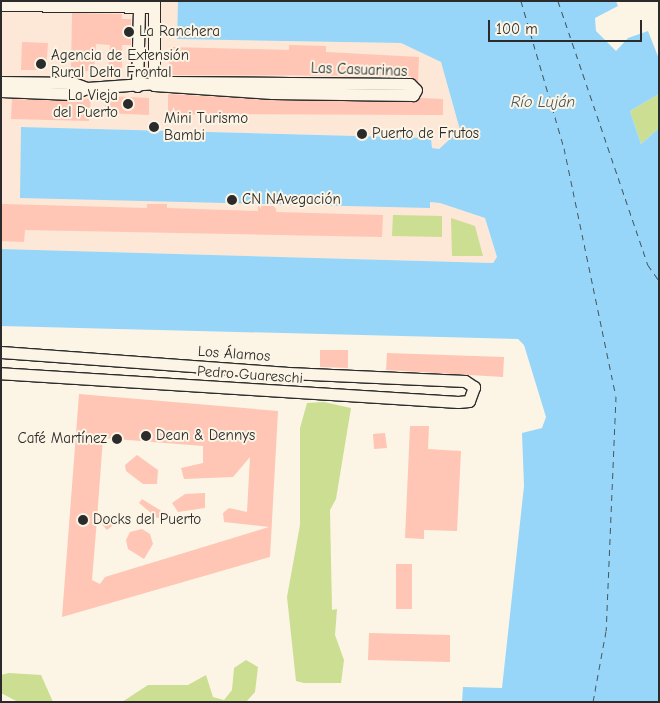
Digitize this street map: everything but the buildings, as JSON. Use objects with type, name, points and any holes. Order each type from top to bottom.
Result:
[{"type":"street","points":[[1,5],[139,7],[154,4],[154,85]]},
{"type":"street","points":[[137,86],[139,7]]},
{"type":"street","name":"Las Casuarinas","points":[[1,82],[73,83],[87,88]]},
{"type":"street","name":"Las Casuarinas","points":[[1,92],[72,94],[87,88],[154,85],[171,82],[410,84],[416,90],[413,95],[272,93],[154,85]]},
{"type":"street","points":[[3,352],[3,373]]},
{"type":"street","name":"Los Álamos","points":[[3,352],[352,376],[465,381]]},
{"type":"street","name":"Pedro Guareschi","points":[[3,373],[351,396],[469,401],[474,387],[465,381]]},
{"type":"street","points":[[351,396],[352,376]]},
{"type":"shaded area","name":"Puerto de Frutos","points":[[1,1],[178,1],[177,39],[401,43],[441,62],[460,130],[439,149],[432,148],[431,138],[22,127],[430,207],[429,202],[440,203],[485,218],[497,257],[493,263],[1,249]]},
{"type":"green space","points":[[659,94],[659,128],[641,144],[630,111]]},
{"type":"green space","points":[[393,215],[442,216],[442,237],[392,236]]},
{"type":"green space","points":[[451,218],[475,226],[483,256],[452,256]]},
{"type":"green space","points":[[324,402],[351,408],[336,499],[330,510],[332,610],[337,609],[335,635],[344,660],[341,683],[304,683],[296,681],[287,597],[300,525],[300,428],[307,403]]},
{"type":"green space","points":[[246,660],[258,667],[255,692],[246,702],[122,702],[148,685],[188,685],[206,675],[213,697],[224,700],[232,690],[234,668]]},
{"type":"green space","points":[[9,673],[41,675],[53,702],[18,702],[1,693],[1,675]]},
{"type":"water","name":"Río Luján","points":[[178,1],[616,1],[618,6],[595,18],[596,31],[616,51],[628,38],[648,31],[659,59],[659,94],[630,111],[641,144],[659,128],[659,702],[462,702],[463,687],[502,688],[524,486],[522,433],[542,428],[546,417],[524,345],[518,339],[1,326],[1,249],[493,263],[497,257],[485,218],[440,203],[430,202],[430,208],[20,198],[21,127],[431,138],[432,148],[439,149],[460,130],[441,62],[401,43],[177,39]]},
{"type":"ferry route","points":[[521,1],[564,148],[616,396],[606,631],[593,702]]},
{"type":"ferry route","points":[[558,1],[648,265],[659,281]]},
{"type":"place","name":"La Ranchera","points":[[129,32]]},
{"type":"place","name":"Agencia de Extensión Rural Delta Frontal","points":[[41,64]]},
{"type":"place","name":"La Vieja del Puerto","points":[[128,104]]},
{"type":"place","name":"Mini Turismo Bambi","points":[[154,127]]},
{"type":"place","name":"Puerto de Frutos","points":[[362,134]]},
{"type":"place","name":"CN NAvegación","points":[[232,200]]},
{"type":"place","name":"Dean & Dennys","points":[[146,436]]},
{"type":"place","name":"Café Martínez","points":[[117,439]]},
{"type":"place","name":"Docks del Puerto","points":[[83,520]]}]
